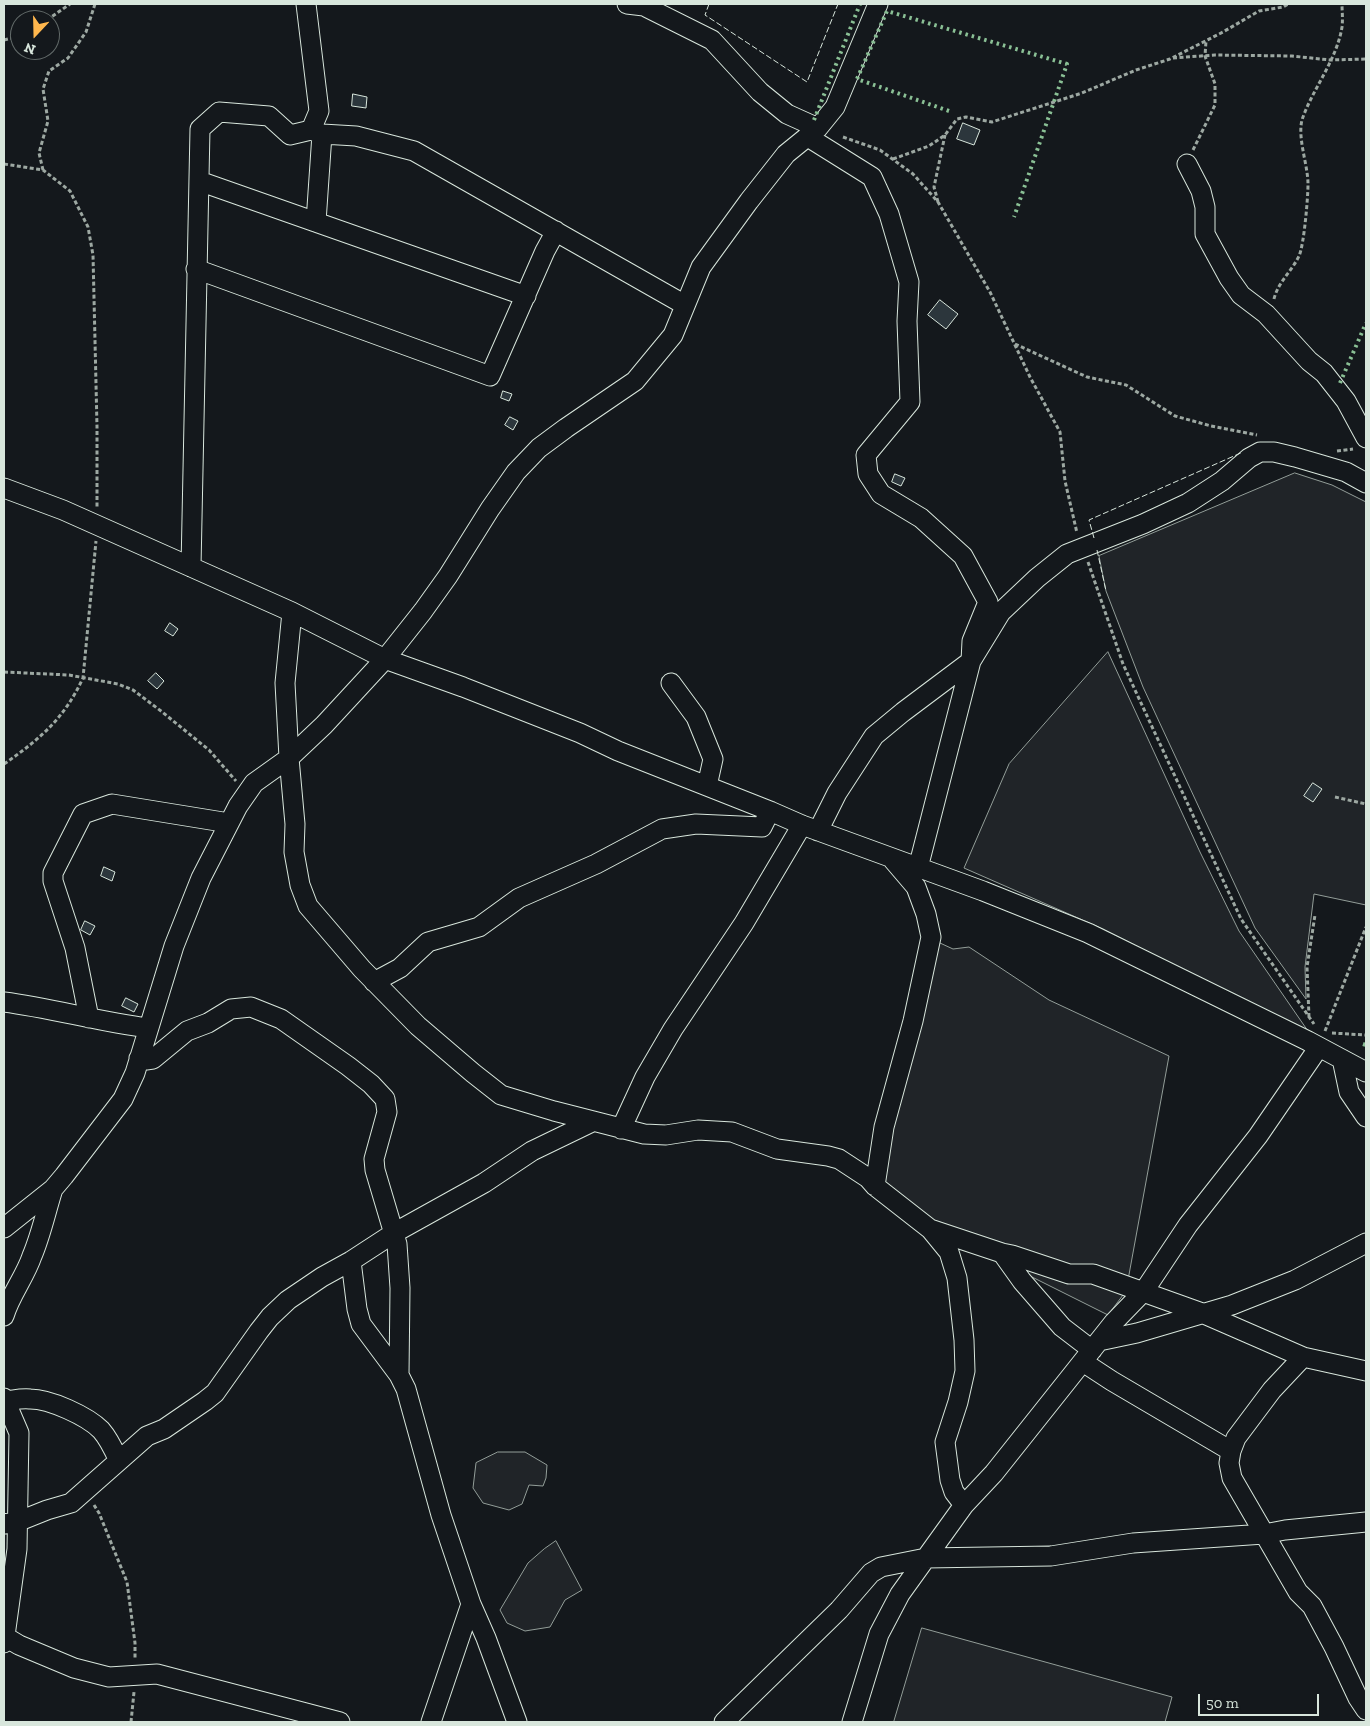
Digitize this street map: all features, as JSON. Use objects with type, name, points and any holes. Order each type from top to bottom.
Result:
[{"type":"street","points":[[306,4],[319,111],[316,132],[316,222]]},
{"type":"street","points":[[627,4],[644,6],[712,40],[760,92],[872,177],[889,214],[909,282],[907,321],[910,402],[866,455],[868,474],[880,494],[921,518],[964,556],[988,602],[972,641],[971,661],[918,868]]},
{"type":"street","points":[[4,1228],[52,1189],[64,1176],[123,1099],[135,1073],[181,929],[201,878],[238,806],[254,783],[289,758],[324,725],[385,659],[424,611],[516,472],[539,448],[635,381],[673,335],[702,266],[786,154],[813,133],[835,107],[878,4]]},
{"type":"street","points":[[190,566],[200,129],[219,112],[269,116],[290,135],[316,132],[356,136],[414,151],[685,305]]},
{"type":"street","points":[[1186,164],[1201,191],[1205,207],[1206,234],[1220,262],[1241,295],[1276,324],[1309,361],[1324,373],[1346,401],[1362,443]]},
{"type":"street","points":[[199,181],[526,296]]},
{"type":"street","points":[[196,269],[490,376],[545,251],[556,231]]},
{"type":"street","points":[[621,1128],[645,1077],[673,1029],[810,828],[837,793],[874,736],[902,712],[971,661],[1001,612],[1037,578],[1067,554],[1134,528],[1188,503],[1222,481],[1249,458],[1260,452],[1274,452],[1295,457],[1346,472],[1366,483]]},
{"type":"street","points":[[4,488],[97,525],[190,566],[292,612],[385,659],[580,733],[618,751],[810,828],[983,891],[1088,933],[1366,1072]]},
{"type":"street","points":[[292,612],[286,683],[289,758],[295,824],[294,852],[300,885],[308,906],[374,982],[418,1026],[501,1095],[592,1122],[644,1134],[666,1135],[698,1130],[732,1132],[777,1149],[839,1159],[868,1178],[875,1186],[930,1229],[949,1252],[957,1278],[964,1340],[965,1370],[958,1402],[945,1442],[950,1480],[954,1492],[964,1505]]},
{"type":"street","points":[[671,682],[696,718],[713,759],[707,786]]},
{"type":"street","points":[[89,1018],[75,948],[52,881],[53,873],[83,814],[112,804],[229,823]]},
{"type":"street","points":[[374,982],[400,968],[428,942],[479,927],[519,898],[596,864],[662,829],[696,824],[762,827],[770,811]]},
{"type":"street","points":[[875,1186],[884,1127],[912,1021],[931,937],[926,914],[916,887],[892,859]]},
{"type":"street","points":[[4,1002],[24,1004],[118,1024],[148,1028]]},
{"type":"street","points":[[140,1058],[152,1059],[187,1031],[231,1009],[251,1006],[281,1019],[348,1066],[386,1099],[387,1112],[374,1159],[375,1170],[394,1233],[398,1256],[400,1288],[399,1374]]},
{"type":"street","points":[[852,1722],[879,1634],[900,1594],[964,1505],[994,1473],[1114,1322],[1144,1292],[1188,1225],[1258,1136],[1319,1047]]},
{"type":"street","points":[[1342,1059],[1349,1092],[1366,1118]]},
{"type":"street","points":[[10,1523],[71,1503],[86,1492],[147,1436],[164,1429],[215,1393],[270,1317],[288,1300],[394,1233],[484,1183],[532,1151],[592,1122]]},
{"type":"street","points":[[4,1316],[7,1306],[32,1257],[52,1189]]},
{"type":"street","points":[[930,1229],[1069,1274],[1093,1274],[1202,1313],[1303,1357],[1366,1371]]},
{"type":"street","points":[[1092,1351],[1137,1333],[1232,1305],[1294,1280],[1366,1243]]},
{"type":"street","points":[[1002,1253],[1022,1281],[1062,1327],[1092,1351],[1112,1381],[1230,1451]]},
{"type":"street","points":[[351,1261],[357,1309],[361,1324],[399,1374],[406,1389],[441,1515],[471,1604],[486,1638],[517,1722]]},
{"type":"street","points":[[1303,1357],[1272,1390],[1236,1438],[1230,1451],[1229,1463],[1232,1478],[1298,1592],[1316,1611],[1358,1698],[1366,1710]]},
{"type":"street","points":[[119,1460],[111,1443],[100,1430],[70,1411],[51,1402],[30,1399],[5,1399],[19,1433],[10,1523],[17,1549],[4,1639],[74,1668],[109,1677],[156,1674],[340,1722]]},
{"type":"street","points":[[724,1722],[839,1610],[871,1572],[881,1567],[926,1558],[1051,1556],[1133,1543],[1264,1534],[1285,1530],[1366,1522]]},
{"type":"street","points":[[431,1722],[471,1604]]},
{"type":"path","points":[[43,170],[39,153],[48,121],[43,89],[48,71],[68,58],[73,51],[86,32],[95,4]]},
{"type":"path","points":[[892,159],[929,146],[945,135],[957,119],[966,117],[992,122],[1082,93],[1136,70],[1170,59],[1259,10],[1288,4]]},
{"type":"path","points":[[1276,324],[1273,308],[1276,293],[1299,255],[1304,225],[1308,185],[1300,131],[1302,118],[1330,60],[1342,27],[1342,4]]},
{"type":"path","points":[[1186,164],[1215,105],[1215,84],[1204,56],[1206,40]]},
{"type":"path","points":[[1170,59],[1204,56],[1292,56],[1330,60],[1366,59]]},
{"type":"path","points":[[938,202],[934,187],[945,135]]},
{"type":"path","points":[[4,164],[43,170],[70,190],[88,227],[93,255],[97,427],[97,525],[83,678],[75,695],[58,719],[33,744],[4,764]]},
{"type":"path","points":[[1014,344],[1087,377],[1126,385],[1175,416],[1212,426],[1259,435]]},
{"type":"path","points":[[1330,451],[1362,443]]},
{"type":"path","points":[[4,672],[29,672],[83,678],[118,684],[133,690],[208,750],[247,794]]},
{"type":"path","points":[[1335,797],[1366,804]]},
{"type":"path","points":[[1309,1017],[1307,967],[1315,914]]},
{"type":"path","points":[[1366,927],[1324,1033],[1366,1035]]},
{"type":"path","points":[[86,1492],[99,1513],[126,1582],[135,1643],[135,1674],[131,1722]]},
{"type":"shaded area","points":[[1295,473],[1332,485],[1366,502],[1366,905],[1314,894],[1305,967],[1306,999],[1255,928],[1143,687],[1106,591],[1099,556]]},
{"type":"shaded area","points":[[1108,652],[1200,852],[1239,931],[1310,1034],[1103,929],[964,868],[1009,764]]},
{"type":"shaded area","points":[[927,937],[953,949],[969,947],[1049,1000],[1169,1056],[1126,1291],[1108,1315],[932,1227],[872,1180]]},
{"type":"shaded area","points":[[498,1452],[525,1452],[547,1465],[543,1486],[529,1485],[522,1504],[509,1510],[483,1503],[473,1488],[476,1463]]},
{"type":"shaded area","points":[[556,1541],[582,1590],[565,1600],[550,1627],[525,1631],[507,1623],[500,1610],[528,1563]]},
{"type":"shaded area","points":[[922,1628],[1172,1697],[1165,1722],[894,1722]]},
{"type":"building","points":[[353,94],[367,97],[366,108],[352,106]]},
{"type":"building","points":[[963,123],[980,130],[974,145],[957,139]]},
{"type":"building","points":[[940,300],[958,314],[946,329],[928,315]]},
{"type":"building","points":[[503,391],[512,394],[509,401],[501,398]]},
{"type":"building","points":[[510,417],[518,421],[513,430],[505,425]]},
{"type":"building","points":[[895,474],[905,478],[901,486],[892,482]]},
{"type":"building","points":[[170,623],[178,629],[173,636],[165,631]]},
{"type":"building","points":[[156,673],[164,681],[157,689],[148,681]]},
{"type":"building","points":[[1313,783],[1322,789],[1313,802],[1304,796]]},
{"type":"building","points":[[104,867],[115,872],[112,881],[101,876]]},
{"type":"building","points":[[85,921],[95,926],[90,935],[81,930]]},
{"type":"building","points":[[126,998],[138,1004],[134,1012],[122,1006]]},
{"type":"hedge","points":[[814,120],[860,4]]},
{"type":"hedge","points":[[949,111],[857,79],[887,11],[1067,64],[1014,217]]},
{"type":"hedge","points":[[1340,383],[1366,323]]},
{"type":"fence","points":[[709,4],[705,15],[807,82],[838,4]]},
{"type":"fence","points":[[1094,538],[1089,520],[1243,452]]},
{"type":"fence","points":[[1097,550],[1106,591]]}]
